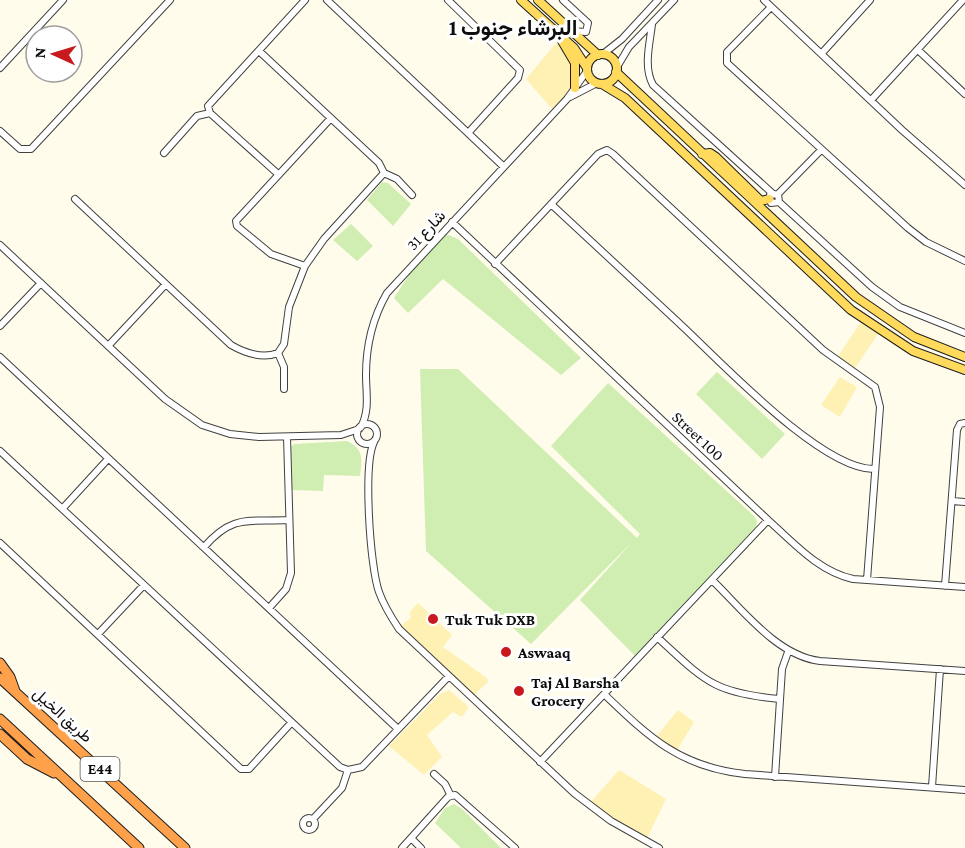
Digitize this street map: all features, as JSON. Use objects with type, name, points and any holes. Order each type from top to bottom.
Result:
[{"type":"highway","points":[[0,663],[10,677],[15,691]]},
{"type":"highway","name":"طريق الخيل","points":[[0,678],[185,848]]},
{"type":"highway","name":"E44","points":[[0,719],[139,848]]},
{"type":"highway","points":[[0,734],[33,763],[60,775]]},
{"type":"main road","points":[[521,0],[574,48],[587,70],[600,84],[625,98],[851,310],[913,351],[965,370]]},
{"type":"main road","points":[[538,0],[569,30],[600,54],[612,58],[616,70],[702,154],[874,311],[914,337],[965,357]]},
{"type":"main road","points":[[558,35],[575,63],[575,88]]},
{"type":"main road","points":[[587,70],[591,59],[600,54]]},
{"type":"main road","points":[[600,84],[610,81],[616,70]]},
{"type":"main road","points":[[702,154],[710,153],[716,157],[761,201],[773,196]]},
{"type":"street","points":[[0,68],[63,0]]},
{"type":"street","points":[[0,130],[20,149],[31,149],[170,0]]},
{"type":"street","points":[[278,174],[210,113],[210,103],[305,0]]},
{"type":"street","points":[[327,0],[504,167]]},
{"type":"street","points":[[448,0],[520,70],[518,78],[469,132]]},
{"type":"street","points":[[563,0],[588,23],[586,32],[569,30]]},
{"type":"street","points":[[600,54],[622,39],[658,0]]},
{"type":"street","points":[[616,70],[629,47],[674,0]]},
{"type":"street","points":[[764,0],[872,99],[902,130],[965,185]]},
{"type":"street","points":[[822,52],[867,3],[859,0]]},
{"type":"street","points":[[872,99],[964,0]]},
{"type":"street","points":[[771,7],[727,52],[725,58],[820,150],[908,228],[926,242],[965,261]]},
{"type":"street","points":[[652,24],[648,60],[653,85],[872,287],[900,307],[965,333]]},
{"type":"street","points":[[918,50],[965,94]]},
{"type":"street","points":[[259,51],[379,162],[384,173],[398,179],[412,195]]},
{"type":"street","name":"شارع 31","points":[[360,428],[367,409],[368,340],[379,308],[397,280],[567,99],[587,70]]},
{"type":"street","name":"شارع 31","points":[[567,99],[600,84]]},
{"type":"street","points":[[164,153],[198,116],[210,113]]},
{"type":"street","points":[[305,266],[271,254],[236,221],[331,118]]},
{"type":"street","points":[[779,202],[773,204],[773,196],[820,150]]},
{"type":"street","points":[[495,264],[600,151],[610,152],[823,350],[875,387],[880,406],[867,580]]},
{"type":"street","points":[[75,199],[231,345],[250,353],[273,355],[278,353],[284,344],[289,307],[305,266],[324,239],[384,173]]},
{"type":"street","points":[[551,204],[779,416],[834,455],[861,468],[875,469]]},
{"type":"street","name":"Street 100","points":[[452,222],[768,520],[830,572],[867,580],[965,587]]},
{"type":"street","points":[[0,245],[177,409],[202,425],[244,437],[341,435],[367,424],[374,426],[377,433],[369,462],[372,560],[379,592],[399,628],[540,762],[592,808],[630,834],[659,848]]},
{"type":"street","points":[[0,326],[40,283]]},
{"type":"street","points":[[109,345],[165,285]]},
{"type":"street","points":[[278,353],[284,367],[284,389]]},
{"type":"street","points":[[0,357],[398,729]]},
{"type":"street","name":"شارع 31","points":[[367,409],[374,426]]},
{"type":"street","points":[[945,586],[957,430],[960,424],[965,423]]},
{"type":"street","points":[[360,428],[360,441],[369,462]]},
{"type":"street","points":[[341,435],[368,444],[374,442]]},
{"type":"street","points":[[269,608],[289,581],[287,437]]},
{"type":"street","points":[[0,451],[340,767],[348,770],[362,767],[449,676]]},
{"type":"street","points":[[63,508],[108,459]]},
{"type":"street","points":[[952,501],[965,502]]},
{"type":"street","points":[[204,547],[219,530],[232,523],[288,520]]},
{"type":"street","points":[[540,762],[768,520]]},
{"type":"street","points":[[0,543],[243,770],[249,769],[291,723]]},
{"type":"street","points":[[711,580],[788,652],[819,661],[965,671]]},
{"type":"street","points":[[98,634],[144,585]]},
{"type":"street","points":[[657,637],[711,684],[738,694],[780,699]]},
{"type":"street","points":[[775,777],[782,669],[788,652]]},
{"type":"street","points":[[932,787],[940,669]]},
{"type":"street","points":[[605,695],[646,734],[676,754],[727,772],[965,790]]},
{"type":"street","points":[[313,819],[342,788],[348,770]]},
{"type":"street","points":[[434,774],[445,784],[451,796]]},
{"type":"street","points":[[402,848],[451,796],[460,796],[515,848]]},
{"type":"street","points":[[411,838],[421,848]]},
{"type":"green space","points":[[382,182],[388,183],[411,204],[393,226],[367,200]]},
{"type":"green space","points":[[351,224],[373,246],[357,261],[333,240]]},
{"type":"green space","points":[[446,234],[458,239],[581,358],[561,375],[443,279],[408,313],[394,298],[411,272]]},
{"type":"green space","points":[[420,369],[458,369],[637,538],[640,534],[551,446],[608,383],[754,516],[757,521],[756,528],[635,656],[580,600],[633,541],[531,644],[426,551]]},
{"type":"green space","points":[[717,372],[785,434],[762,459],[696,394]]},
{"type":"green space","points":[[347,441],[356,447],[361,455],[360,476],[324,475],[323,491],[292,490],[290,448],[294,444]]},
{"type":"green space","points":[[454,804],[462,809],[501,848],[461,848],[435,823],[445,808]]},
{"type":"sand","points":[[556,43],[571,60],[574,76],[567,92],[553,110],[526,79]]},
{"type":"sand","points":[[861,322],[878,334],[853,371],[836,359]]},
{"type":"sand","points":[[840,377],[857,387],[840,417],[821,405]]},
{"type":"sand","points":[[418,603],[452,635],[443,647],[487,678],[488,682],[473,696],[400,626],[411,618],[409,613]]},
{"type":"sand","points":[[449,690],[469,707],[462,717],[453,712],[427,735],[442,757],[424,775],[389,746],[440,694]]},
{"type":"sand","points":[[678,710],[694,722],[676,752],[655,738]]},
{"type":"sand","points":[[619,770],[666,799],[647,838],[589,804]]},
{"type":"place","name":"Tuk Tuk DXB","points":[[433,619]]},
{"type":"place","name":"Aswaaq","points":[[506,652]]},
{"type":"place","name":"Taj Al Barsha Grocery","points":[[519,691]]},
{"type":"district","name":"البرشاء جنوب 1","points":[[513,27]]}]
